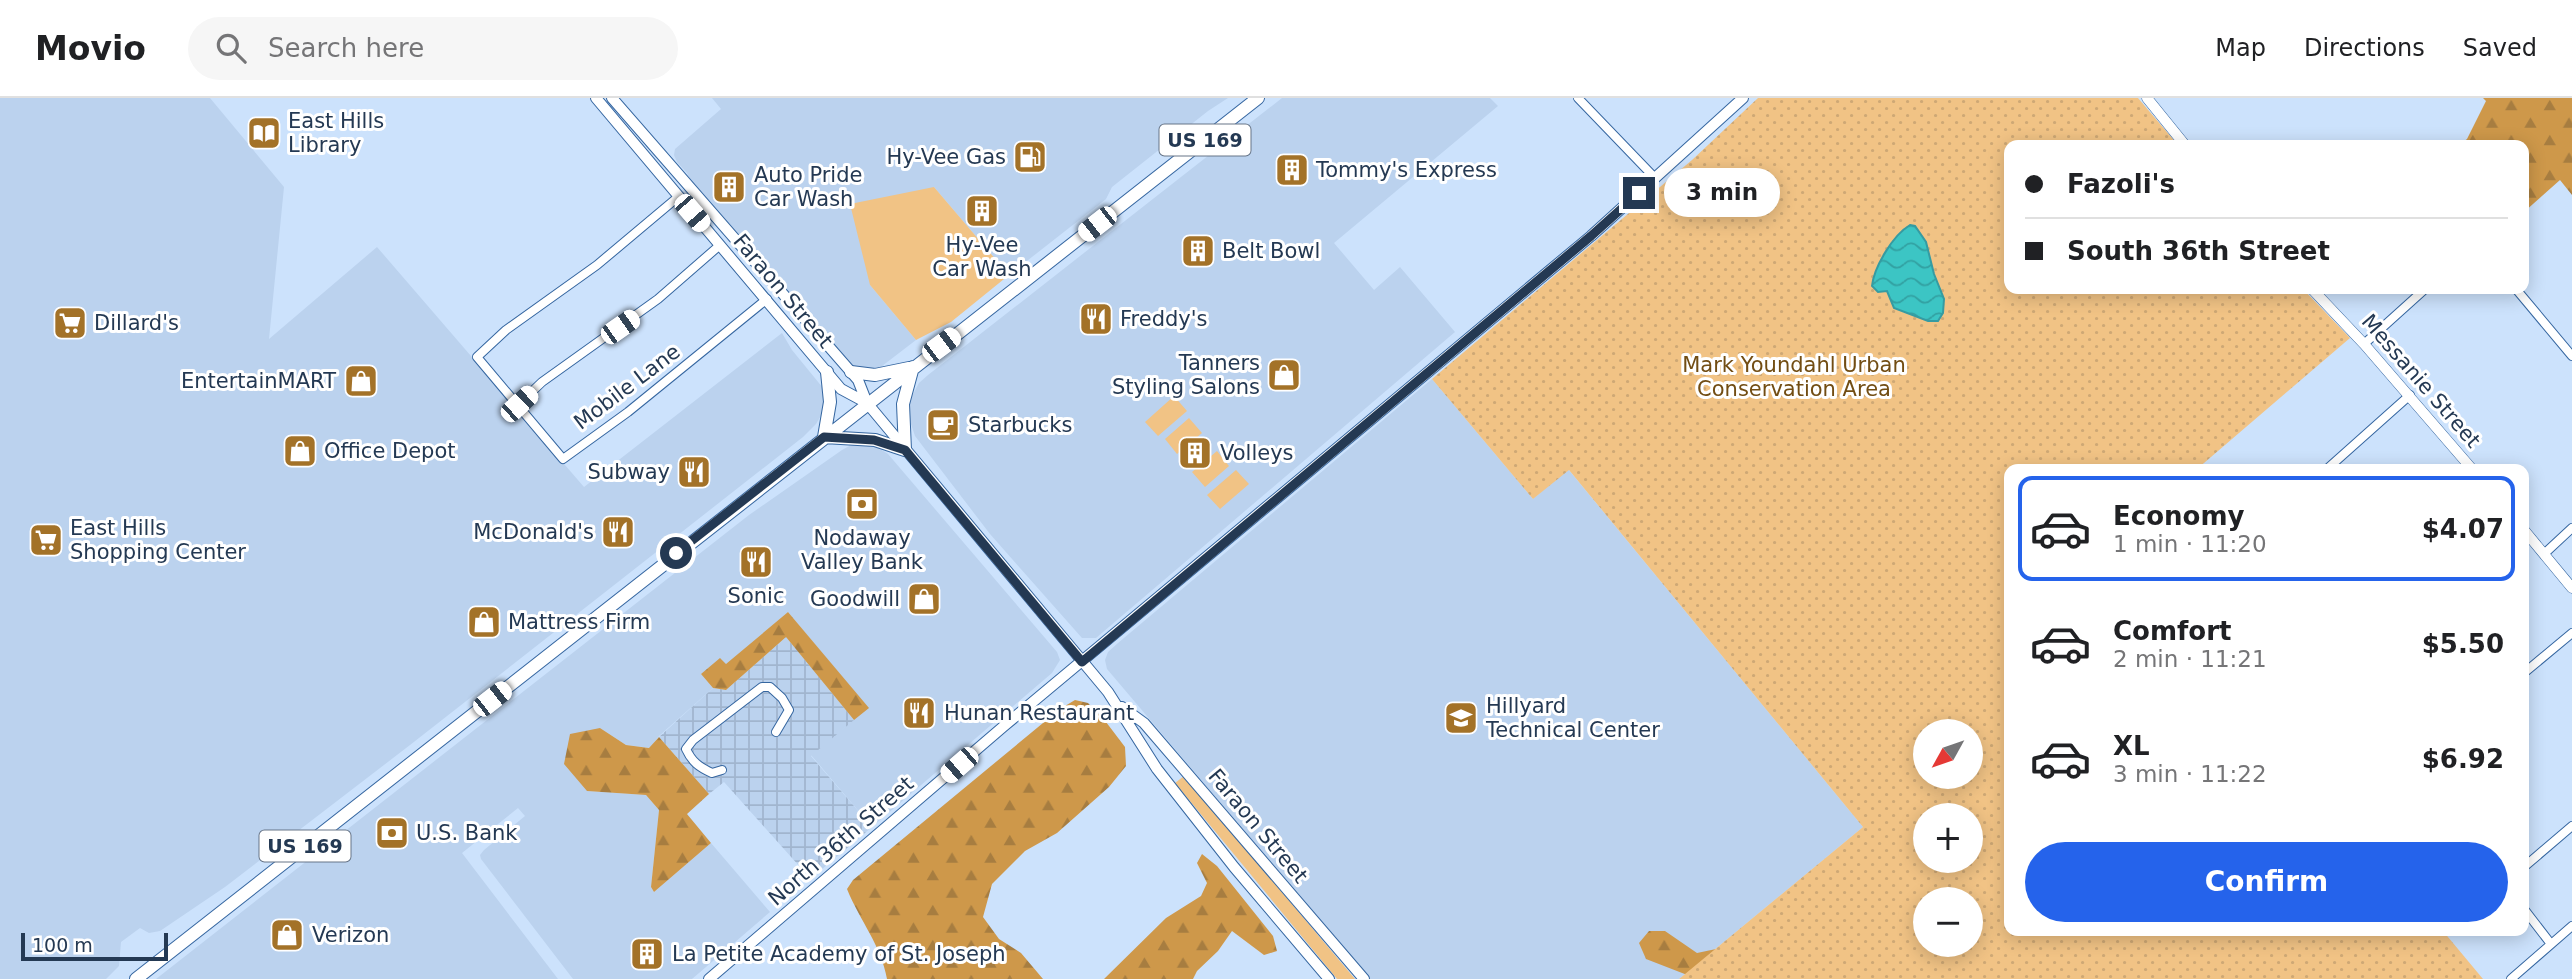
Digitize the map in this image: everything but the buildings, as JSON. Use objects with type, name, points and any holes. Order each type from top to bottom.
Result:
[{"type":"main road","name":"Faraon Street","points":[[596,98],[841,389],[867,403]]},
{"type":"main road","name":"Faraon Street","points":[[612,98],[858,380],[867,403],[1118,704],[1157,769],[1234,867],[1329,979]]},
{"type":"main road","name":"US 169","points":[[136,979],[1258,98]]},
{"type":"main road","name":"North 36th Street","points":[[709,979],[1082,662],[1591,236],[1744,98]]},
{"type":"main road","points":[[827,372],[830,402],[824,437],[874,440],[905,450],[903,404],[913,367],[875,376],[851,372]]},
{"type":"main road","name":"Faraon Street","points":[[1118,704],[1144,723],[1161,742],[1364,979]]},
{"type":"street","points":[[1578,98],[1655,178]]},
{"type":"street","points":[[2147,98],[2181,140]]},
{"type":"street","name":"Mobile Lane","points":[[678,197],[597,265],[506,330],[477,357],[563,459],[628,412],[767,299]]},
{"type":"street","points":[[519,404],[542,382],[658,299],[720,245]]},
{"type":"street","name":"Messanie Street","points":[[2317,294],[2410,395],[2468,464]]},
{"type":"street","points":[[2364,344],[2419,294]]},
{"type":"street","points":[[2520,294],[2572,356]]},
{"type":"street","points":[[2333,464],[2410,395]]},
{"type":"street","points":[[2544,554],[2572,528]]},
{"type":"street","points":[[2529,536],[2572,588]]},
{"type":"street","points":[[2529,669],[2572,633]]},
{"type":"street","points":[[722,771],[712,773],[701,768],[691,761],[686,749],[693,740],[762,687],[770,687],[782,698],[789,710],[776,732]]},
{"type":"street","points":[[2529,863],[2572,826]]},
{"type":"street","points":[[2529,915],[2551,944]]},
{"type":"street","points":[[2511,979],[2572,926]]},
{"type":"shaded area","name":"East Hills Shopping Center","points":[[0,98],[210,98],[284,187],[269,339],[377,247],[584,487],[782,333],[792,350],[823,388],[825,396],[822,414],[803,437],[410,745],[225,887],[160,931],[149,933],[140,928],[121,942],[119,966],[106,979],[0,979]]},
{"type":"shaded area","points":[[712,98],[1228,98],[1112,187],[1106,199],[1009,275],[934,187],[870,285],[916,340],[873,373],[855,370],[694,187],[677,162],[675,149],[721,109]]},
{"type":"shaded area","points":[[1282,98],[1490,98],[1498,106],[1334,243],[1374,290],[1400,267],[1455,332],[1096,638],[1082,638],[990,534],[915,436],[907,412],[912,396],[919,383],[928,375]]},
{"type":"shaded area","name":"Hillyard Technical Center","points":[[1432,379],[1533,499],[1568,469],[1863,827],[1679,979],[1370,979],[1107,669],[1105,660],[1108,652],[1118,643]]},
{"type":"shaded area","points":[[853,444],[874,445],[888,454],[1057,652],[1060,660],[1052,673],[872,827],[811,755],[868,708],[788,612],[726,665],[701,674],[713,688],[659,736],[650,748],[626,745],[600,728],[587,791],[646,795],[659,810],[651,887],[654,892],[711,843],[770,912],[692,979],[573,979],[481,859],[480,855],[484,850],[525,816],[518,808],[462,853],[558,979],[156,979],[749,515]]},
{"type":"shaded area","points":[[786,637],[854,720],[811,756],[872,827],[814,876],[809,877],[724,782],[709,794],[659,737],[713,688],[726,690]]},
{"type":"green space","name":"Mark Youndahl Urban Conservation Area","points":[[1758,98],[2138,98],[2174,140],[2004,140],[2004,294],[2308,294],[2350,338],[2203,464],[2004,464],[2004,936],[2447,936],[2483,979],[1679,979],[1863,827],[1569,470],[1533,499],[1432,379],[1692,160]]},
{"type":"green space","points":[[2483,98],[2572,98],[2572,195],[2560,180],[2529,208],[2529,140],[2466,140],[2486,101]]},
{"type":"green space","points":[[934,187],[1009,275],[951,322],[916,340],[870,285],[850,204]]},
{"type":"green space","points":[[1174,396],[1187,411],[1158,436],[1145,422]]},
{"type":"green space","points":[[1189,418],[1202,433],[1177,454],[1165,439]]},
{"type":"green space","points":[[1217,451],[1229,466],[1205,487],[1192,472]]},
{"type":"green space","points":[[1236,470],[1249,484],[1220,509],[1207,495]]},
{"type":"green space","points":[[788,612],[869,708],[854,720],[786,637],[726,690],[713,688],[701,674],[720,658],[726,664]]},
{"type":"green space","points":[[1075,700],[1088,703],[1106,722],[1125,747],[1126,766],[1109,787],[1057,833],[1025,851],[992,884],[983,917],[999,939],[1021,953],[1043,979],[887,979],[875,944],[847,889],[853,880],[1060,709]]},
{"type":"green space","points":[[600,728],[626,745],[649,748],[659,737],[709,794],[687,814],[711,843],[654,892],[651,887],[659,810],[646,795],[587,791],[564,764],[570,734]]},
{"type":"green space","points":[[1184,776],[1355,979],[1337,979],[1175,783]]},
{"type":"green space","points":[[1202,854],[1217,866],[1273,936],[1277,951],[1264,955],[1232,931],[1193,979],[1104,979],[1166,918],[1201,896],[1207,883],[1197,863]]},
{"type":"green space","points":[[1649,931],[1665,931],[1697,953],[1716,949],[1695,978],[1646,959],[1639,943]]},
{"type":"water","points":[[1910,225],[1915,226],[1926,242],[1944,299],[1943,313],[1938,321],[1928,321],[1894,308],[1887,291],[1878,292],[1872,286],[1885,252]]},
{"type":"place","name":"East Hills Library","points":[[264,133]]},
{"type":"place","name":"Hy-Vee Gas","points":[[1030,157]]},
{"type":"place","name":"Tommy's Express","points":[[1292,170]]},
{"type":"place","name":"Auto Pride Car Wash","points":[[729,187]]},
{"type":"place","name":"Hy-Vee Car Wash","points":[[982,211]]},
{"type":"place","name":"Belt Bowl","points":[[1198,251]]},
{"type":"place","name":"Freddy's","points":[[1096,319]]},
{"type":"place","name":"Dillard's","points":[[70,323]]},
{"type":"place","name":"Tanners Styling Salons","points":[[1284,375]]},
{"type":"place","name":"EntertainMART","points":[[361,381]]},
{"type":"place","name":"Starbucks","points":[[943,425]]},
{"type":"place","name":"Office Depot","points":[[300,451]]},
{"type":"place","name":"Volleys","points":[[1195,453]]},
{"type":"place","name":"Subway","points":[[694,472]]},
{"type":"place","name":"Nodaway Valley Bank","points":[[862,504]]},
{"type":"place","name":"McDonald's","points":[[618,532]]},
{"type":"place","name":"East Hills Shopping Center","points":[[46,540]]},
{"type":"place","name":"Sonic","points":[[756,562]]},
{"type":"place","name":"Goodwill","points":[[924,599]]},
{"type":"place","name":"Mattress Firm","points":[[484,622]]},
{"type":"place","name":"Hunan Restaurant","points":[[919,713]]},
{"type":"place","name":"Hillyard Technical Center","points":[[1461,718]]},
{"type":"place","name":"U.S. Bank","points":[[392,833]]},
{"type":"place","name":"Verizon","points":[[287,935]]},
{"type":"place","name":"La Petite Academy of St. Joseph","points":[[647,954]]},
{"type":"route","points":[[676,553],[824,437],[874,440],[905,450],[1082,662],[1639,193]]}]
